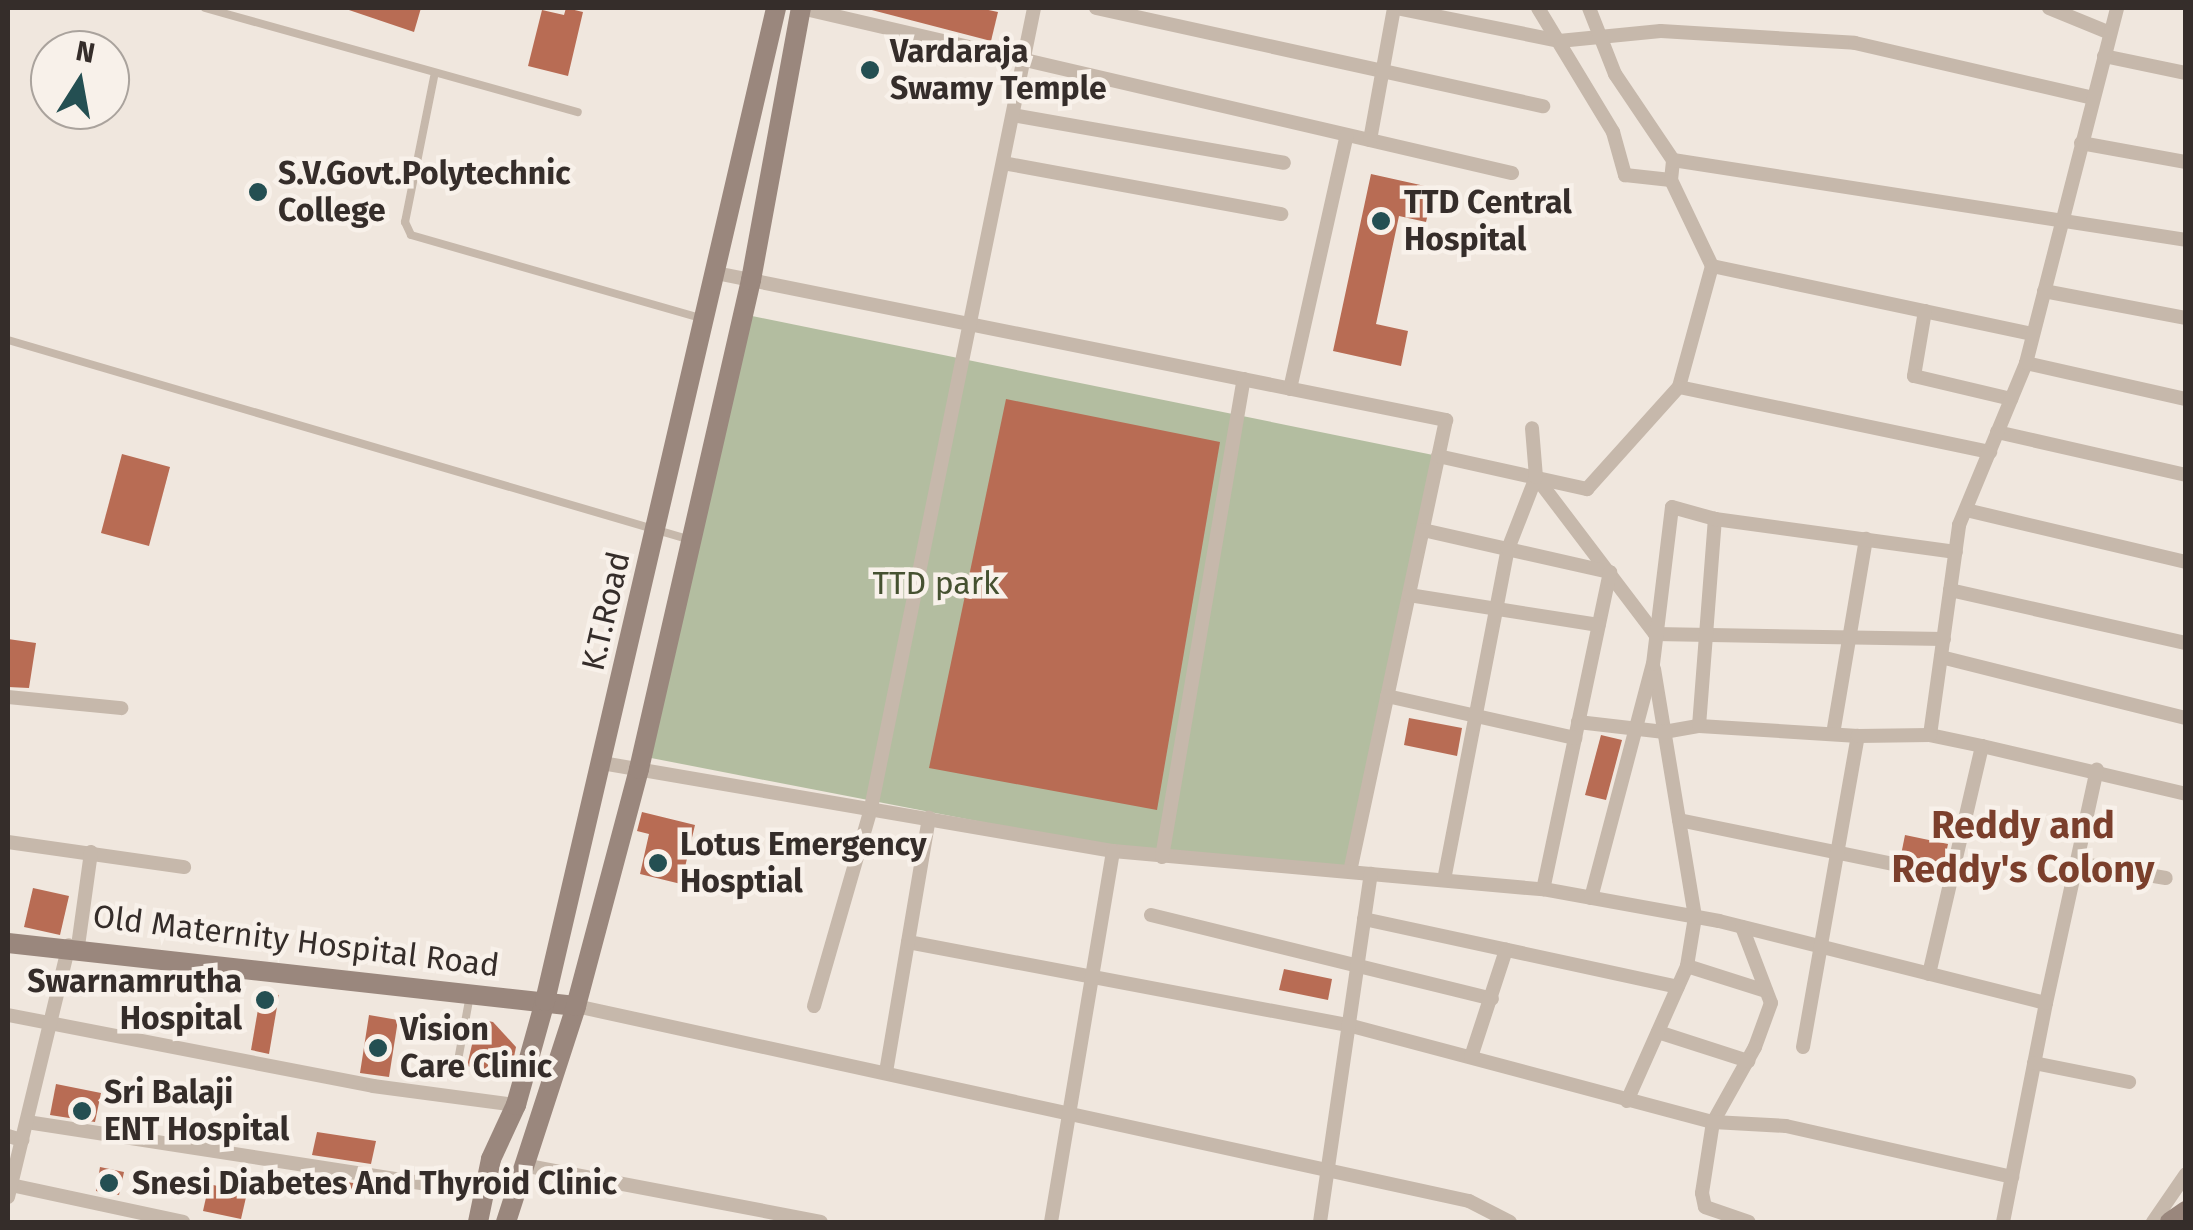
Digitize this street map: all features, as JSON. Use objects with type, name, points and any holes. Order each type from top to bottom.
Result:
[{"type":"main road","name":"K.T.Road","points":[[478,1222],[481,1192],[516,1105],[545,1001],[776,8]]},
{"type":"main road","name":"K.T.Road","points":[[506,1222],[576,1006],[639,769],[751,280],[801,8]]},
{"type":"main road","name":"Old Maternity Hospital Road","points":[[8,943],[73,946],[471,990],[576,1006]]},
{"type":"main road","points":[[2170,1222],[2186,1211]]},
{"type":"street","points":[[801,8],[1512,173]]},
{"type":"street","points":[[814,1006],[870,808],[1034,8]]},
{"type":"street","points":[[1096,8],[1543,106]]},
{"type":"street","points":[[1370,140],[1395,8],[1558,40],[1599,33],[1855,43],[2093,98]]},
{"type":"street","points":[[1538,8],[1613,132],[1624,174],[1671,180]]},
{"type":"street","points":[[1438,456],[1587,489],[1678,387],[1712,266],[1671,180],[1673,160],[1614,74],[1589,8]]},
{"type":"street","points":[[2049,8],[2110,33]]},
{"type":"street","points":[[1930,736],[1956,552],[1966,510],[2026,362],[2117,8]]},
{"type":"street","points":[[2104,56],[2186,74]]},
{"type":"street","points":[[1012,116],[1284,163]]},
{"type":"street","points":[[1290,388],[1347,135]]},
{"type":"street","points":[[2082,143],[2186,162]]},
{"type":"street","points":[[1673,160],[2063,216],[2186,240]]},
{"type":"street","points":[[1003,164],[1281,214]]},
{"type":"street","points":[[1712,266],[2033,334]]},
{"type":"street","points":[[716,273],[1446,420],[1350,872]]},
{"type":"street","points":[[2044,290],[2186,318]]},
{"type":"street","points":[[1926,311],[1914,376],[2011,399]]},
{"type":"street","points":[[2026,362],[2186,399]]},
{"type":"street","points":[[1162,857],[1244,379]]},
{"type":"street","points":[[1678,387],[1990,452]]},
{"type":"street","points":[[1444,880],[1508,549],[1536,477],[1532,428]]},
{"type":"street","points":[[1997,432],[2186,476]]},
{"type":"street","points":[[1536,477],[1656,632]]},
{"type":"street","points":[[1591,898],[1653,664],[1672,507],[1715,519],[1956,552]]},
{"type":"street","points":[[1966,510],[2186,562]]},
{"type":"street","points":[[1699,726],[1715,519]]},
{"type":"street","points":[[1423,530],[1610,572]]},
{"type":"street","points":[[1833,734],[1866,539]]},
{"type":"street","points":[[1542,889],[1610,572]]},
{"type":"street","points":[[1950,590],[2186,644]]},
{"type":"street","points":[[1409,595],[1599,625]]},
{"type":"street","points":[[1656,632],[1706,630],[1944,639]]},
{"type":"street","points":[[1941,656],[2186,718]]},
{"type":"street","points":[[1628,1100],[1687,966],[1695,917],[1653,664]]},
{"type":"street","points":[[1387,696],[1575,738]]},
{"type":"street","points":[[8,697],[121,708]]},
{"type":"street","points":[[1578,722],[1664,731],[1699,726],[1858,736],[1930,736],[2097,769],[2186,794]]},
{"type":"street","points":[[1803,1046],[1858,736]]},
{"type":"street","points":[[1929,974],[1982,746]]},
{"type":"street","points":[[602,763],[1113,851],[1542,889],[1742,927],[2046,1003]]},
{"type":"street","points":[[2003,1222],[2097,769]]},
{"type":"street","points":[[886,1072],[929,818]]},
{"type":"street","points":[[1679,820],[1952,876]]},
{"type":"street","points":[[8,842],[184,868]]},
{"type":"street","points":[[1050,1222],[1113,851]]},
{"type":"street","points":[[92,852],[73,946],[27,1122],[15,1138],[9,1191],[183,1222]]},
{"type":"street","points":[[2077,863],[2166,878]]},
{"type":"street","points":[[1320,1222],[1371,874]]},
{"type":"street","points":[[1150,914],[1492,999]]},
{"type":"street","points":[[1364,919],[1678,987]]},
{"type":"street","points":[[1742,927],[1771,1003],[1748,1060],[1713,1122],[1705,1206],[1749,1222]]},
{"type":"street","points":[[908,942],[1348,1025],[1713,1122],[1786,1126],[2012,1177]]},
{"type":"street","points":[[1471,1057],[1506,950]]},
{"type":"street","points":[[1687,966],[1766,991]]},
{"type":"street","points":[[576,1006],[1469,1200],[1510,1222]]},
{"type":"street","points":[[8,1016],[53,1020],[372,1086],[516,1105]]},
{"type":"street","points":[[1658,1032],[1748,1060]]},
{"type":"street","points":[[2034,1063],[2129,1082]]},
{"type":"street","points":[[27,1122],[481,1192]]},
{"type":"street","points":[[523,1166],[821,1222]]},
{"type":"street","points":[[2152,1222],[2186,1174]]},
{"type":"lane","points":[[204,8],[434,77],[578,112]]},
{"type":"lane","points":[[434,77],[405,222],[411,235],[705,319]]},
{"type":"lane","points":[[8,340],[691,540]]},
{"type":"lane","points":[[459,1055],[471,990]]},
{"type":"green space","name":"TTD park","points":[[752,316],[1438,456],[1350,872],[1162,857],[651,758]]},
{"type":"building","points":[[343,8],[421,8],[414,32]]},
{"type":"building","points":[[566,8],[583,12],[568,76],[528,66],[542,10],[564,15]]},
{"type":"building","points":[[864,8],[979,8],[998,12],[991,41]]},
{"type":"building","points":[[1371,174],[1434,188],[1426,222],[1399,216],[1376,324],[1408,331],[1401,366],[1333,351]]},
{"type":"building","points":[[1006,399],[1220,442],[1157,810],[929,768]]},
{"type":"building","points":[[122,454],[170,467],[149,546],[101,533]]},
{"type":"building","points":[[8,639],[36,643],[29,688],[8,687]]},
{"type":"building","points":[[1409,718],[1462,728],[1457,756],[1404,745]]},
{"type":"building","points":[[1601,735],[1622,740],[1606,800],[1585,795]]},
{"type":"building","points":[[642,812],[695,825],[681,884],[640,874],[649,834],[637,831]]},
{"type":"building","points":[[1905,835],[1948,844],[1944,863],[1901,855]]},
{"type":"building","points":[[33,888],[69,896],[60,935],[24,927]]},
{"type":"building","points":[[1284,969],[1332,979],[1328,1000],[1279,990]]},
{"type":"building","points":[[261,992],[279,995],[269,1054],[251,1050]]},
{"type":"building","points":[[369,1015],[398,1020],[389,1077],[360,1073]]},
{"type":"building","points":[[478,1019],[493,1022],[516,1047],[510,1076],[467,1066]]},
{"type":"building","points":[[56,1084],[101,1093],[95,1122],[50,1115]]},
{"type":"building","points":[[317,1132],[376,1141],[371,1164],[312,1155]]},
{"type":"building","points":[[100,1167],[124,1172],[119,1195],[96,1191]]},
{"type":"building","points":[[308,1176],[366,1185],[365,1191],[307,1183]]},
{"type":"building","points":[[209,1184],[247,1193],[241,1219],[203,1211]]},
{"type":"place","name":"Vardaraja Swamy Temple","points":[[870,70]]},
{"type":"place","name":"S.V.Govt.Polytechnic College","points":[[258,192]]},
{"type":"place","name":"TTD Central Hospital","points":[[1381,221]]},
{"type":"place","name":"Lotus Emergency Hosptial","points":[[658,863]]},
{"type":"place","name":"Swarnamrutha Hospital","points":[[265,1000]]},
{"type":"place","name":"Vision Care Clinic","points":[[378,1048]]},
{"type":"place","name":"Sri Balaji ENT Hospital","points":[[82,1111]]},
{"type":"place","name":"Snesi Diabetes And Thyroid Clinic","points":[[109,1183]]},
{"type":"district","name":"Reddy and Reddy's Colony","points":[[2023,848]]}]
